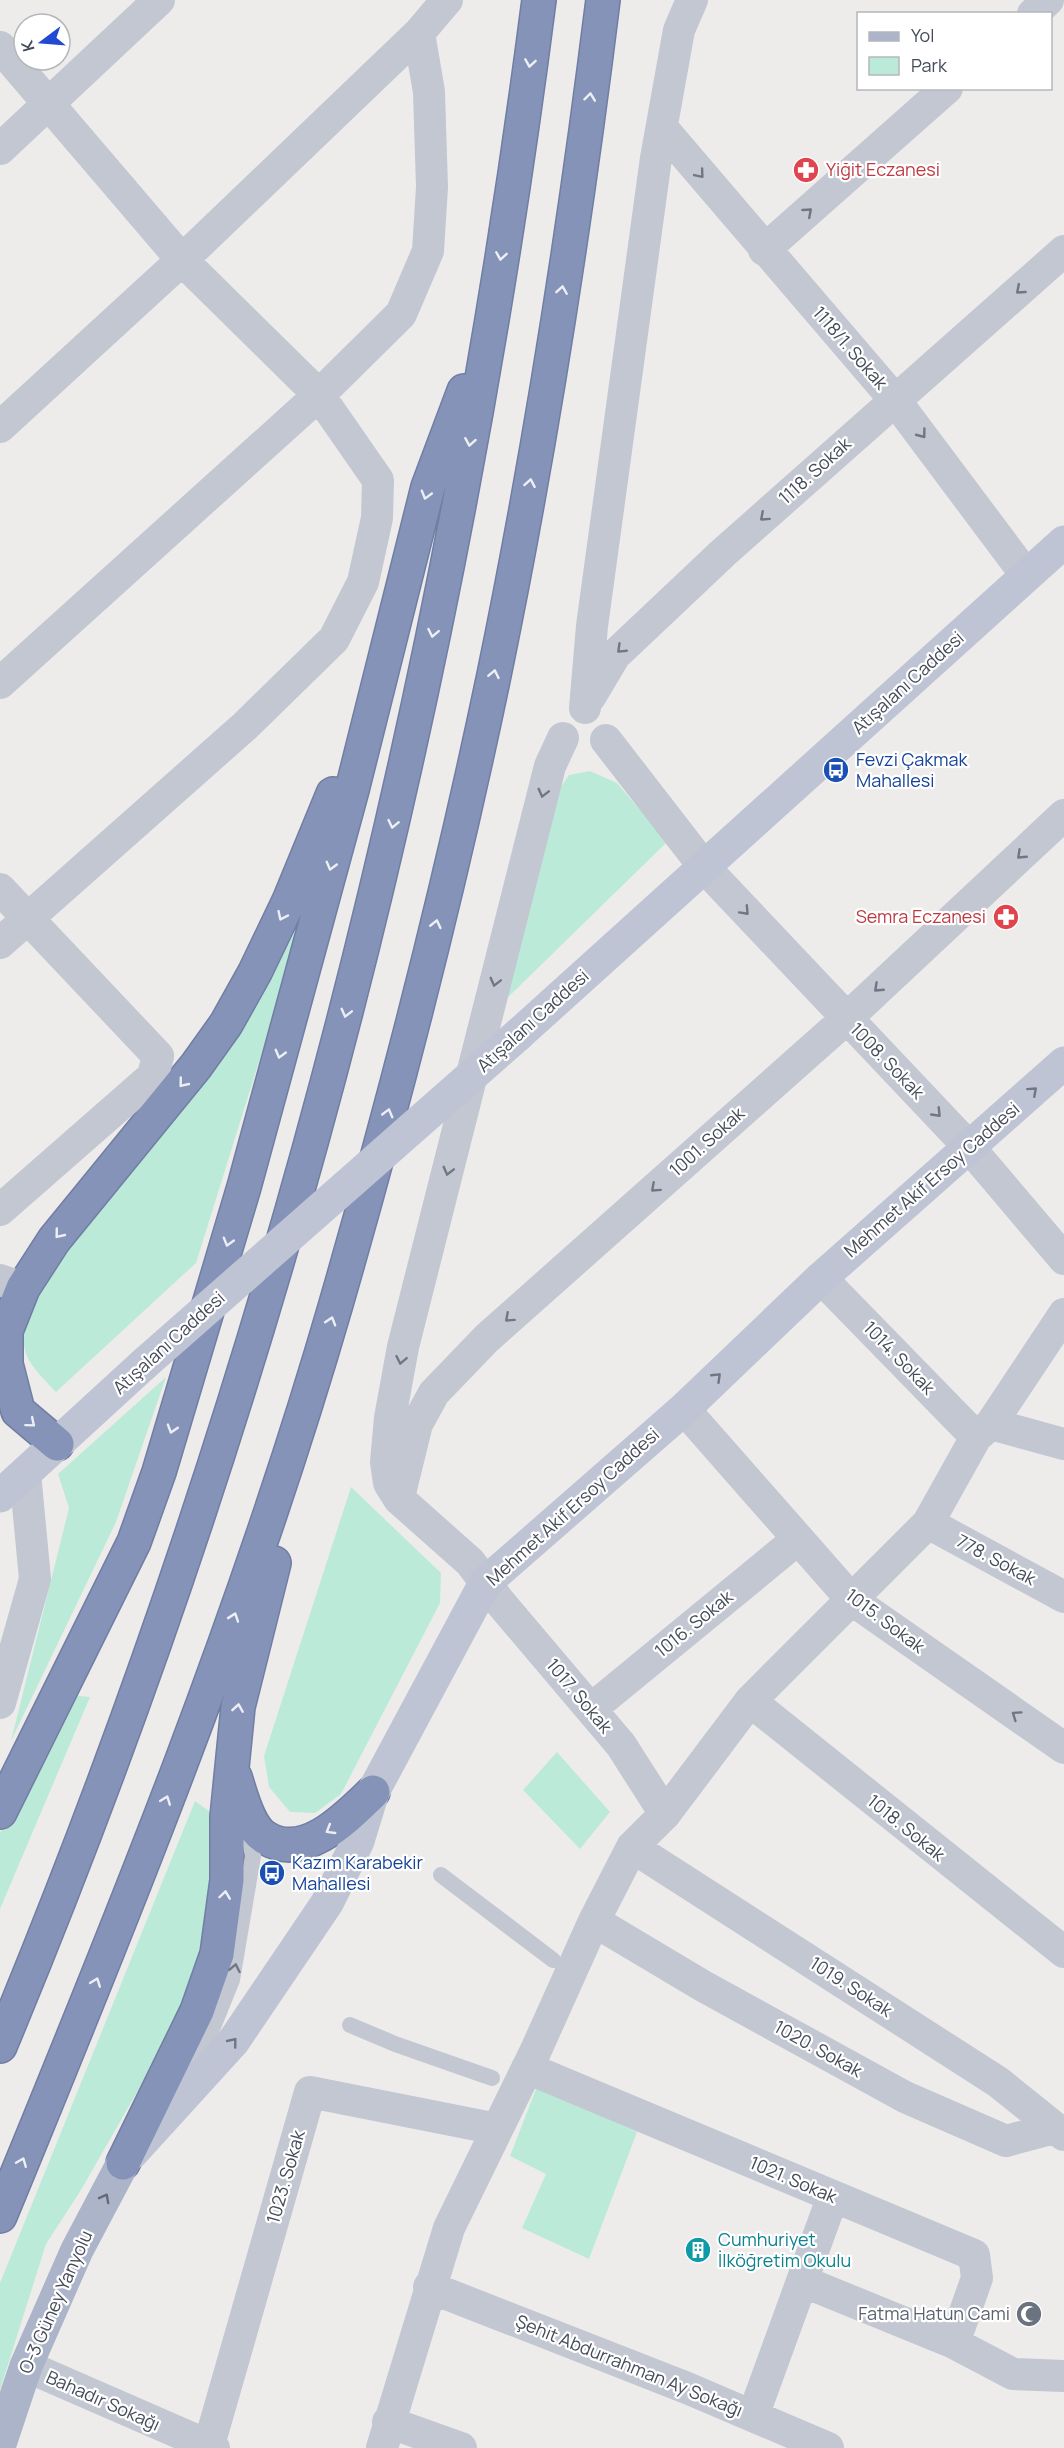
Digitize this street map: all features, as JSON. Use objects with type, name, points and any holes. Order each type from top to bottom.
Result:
[{"type":"highway","points":[[0,2046],[122,1735],[173,1592],[216,1467],[302,1181],[389,842],[429,656],[491,322],[539,3]]},
{"type":"highway","points":[[0,2216],[81,2019],[205,1701],[335,1307],[411,1030],[495,670],[549,374],[581,168],[602,5]]},
{"type":"highway","points":[[0,1812],[134,1542],[159,1472],[244,1187],[389,647],[407,564],[428,487],[491,322]]},
{"type":"highway","points":[[57,1444],[18,1411],[6,1364],[3,1338],[12,1284],[54,1240],[196,1066],[225,1024],[255,972],[317,834],[389,647]]},
{"type":"highway","points":[[123,2163],[197,2011],[217,1954],[227,1880],[227,1817],[238,1707],[259,1616],[277,1554],[313,1377]]},
{"type":"highway","points":[[232,1766],[253,1822],[264,1838],[276,1842],[303,1841],[327,1833],[374,1792]]},
{"type":"main road","name":"Atışalanı Caddesi","points":[[0,1496],[144,1364],[705,868],[1064,542]]},
{"type":"main road","name":"Mehmet Akif Ersoy Caddesi","points":[[123,2163],[233,2042],[277,1980],[337,1882],[358,1841],[374,1792],[485,1583],[684,1409],[821,1278],[1064,1064]]},
{"type":"main road","name":"O-3 Güney Yanyolu","points":[[0,2445],[26,2366],[77,2250],[123,2163]]},
{"type":"street","points":[[0,149],[159,0]]},
{"type":"street","points":[[0,427],[182,260],[419,33],[447,0]]},
{"type":"street","points":[[585,708],[592,626],[656,158],[679,30],[692,0]]},
{"type":"street","points":[[1035,12],[1048,0]]},
{"type":"street","points":[[0,683],[319,395],[401,314],[428,251],[432,187],[429,93],[419,33]]},
{"type":"street","points":[[0,47],[182,260],[319,395],[378,480],[377,518],[363,582],[334,639],[245,726],[0,943]]},
{"type":"street","points":[[764,250],[945,90]]},
{"type":"street","name":"1118/1. Sokak","points":[[663,129],[764,250],[895,400],[1026,575]]},
{"type":"street","name":"1118. Sokak","points":[[585,708],[597,682],[615,655],[723,553],[1064,251]]},
{"type":"street","points":[[399,1499],[389,1483],[386,1462],[390,1418],[404,1347],[550,766],[563,738],[565,719],[576,709],[592,709],[604,718],[608,732],[606,740],[596,751],[582,754],[569,747],[563,738]]},
{"type":"street","name":"1008. Sokak","points":[[606,740],[705,868],[969,1147],[1064,1259]]},
{"type":"street","name":"1001. Sokak","points":[[399,1499],[401,1480],[417,1424],[434,1393],[487,1338],[846,1019],[1064,815]]},
{"type":"street","points":[[0,890],[158,1056],[153,1076],[0,1210]]},
{"type":"street","name":"1014. Sokak","points":[[821,1278],[984,1431]]},
{"type":"street","points":[[460,2448],[385,2435],[449,2228],[527,2068],[594,1921],[632,1847],[665,1815],[750,1701],[928,1523],[984,1431],[1060,1329]]},
{"type":"street","name":"1015. Sokak","points":[[684,1409],[852,1600],[1064,1748]]},
{"type":"street","points":[[984,1431],[1064,1444]]},
{"type":"street","points":[[0,1704],[35,1579],[25,1473]]},
{"type":"street","name":"1017. Sokak","points":[[399,1499],[470,1562],[621,1745],[665,1815]]},
{"type":"street","name":"778. Sokak","points":[[928,1523],[1064,1597]]},
{"type":"street","name":"1016. Sokak","points":[[591,1709],[798,1539]]},
{"type":"street","name":"1018. Sokak","points":[[750,1701],[1064,1952]]},
{"type":"street","name":"1019. Sokak","points":[[632,1847],[998,2082],[1059,2131]]},
{"type":"street","name":"1020. Sokak","points":[[594,1921],[703,1986],[905,2097],[1006,2140],[1059,2131]]},
{"type":"street","name":"1021. Sokak","points":[[527,2068],[974,2255],[977,2278],[954,2343]]},
{"type":"street","name":"1023. Sokak","points":[[212,2447],[310,2092],[497,2129]]},
{"type":"street","points":[[753,2416],[833,2196]]},
{"type":"street","points":[[802,2281],[954,2343],[1013,2374],[1064,2376]]},
{"type":"street","name":"Şehit Abdurrahman Ay Sokağı","points":[[429,2287],[828,2448]]},
{"type":"street","name":"Bahadır Sokağı","points":[[26,2366],[212,2447]]},
{"type":"lane","points":[[441,1875],[553,1960]]},
{"type":"lane","points":[[350,2025],[395,2044],[492,2078]]},
{"type":"green space","points":[[590,771],[617,783],[667,842],[499,1006],[556,794],[569,775]]},
{"type":"green space","points":[[310,898],[196,1263],[56,1392],[29,1361],[24,1343],[26,1303],[238,1030]]},
{"type":"green space","points":[[166,1377],[116,1522],[11,1741],[69,1508],[58,1474]]},
{"type":"green space","points":[[351,1487],[441,1573],[440,1603],[341,1794],[315,1813],[290,1812],[269,1787],[264,1756]]},
{"type":"green space","points":[[69,1695],[90,1697],[0,1909],[0,1833]]},
{"type":"green space","points":[[557,1752],[610,1812],[580,1849],[523,1790]]},
{"type":"green space","points":[[195,1801],[216,1816],[202,1962],[165,2043],[81,2190],[46,2244],[0,2390],[0,2283]]},
{"type":"green space","points":[[538,2084],[637,2132],[589,2259],[522,2228],[546,2174],[510,2156]]},
{"type":"place","name":"Yiğit Eczanesi","points":[[806,170]]},
{"type":"place","name":"Fevzi Çakmak Mahallesi","points":[[836,770]]},
{"type":"place","name":"Semra Eczanesi","points":[[1006,917]]},
{"type":"place","name":"Kazım Karabekir Mahallesi","points":[[272,1873]]},
{"type":"place","name":"Cumhuriyet İlköğretim Okulu","points":[[698,2250]]},
{"type":"place","name":"Fatma Hatun Cami","points":[[1029,2314]]}]
